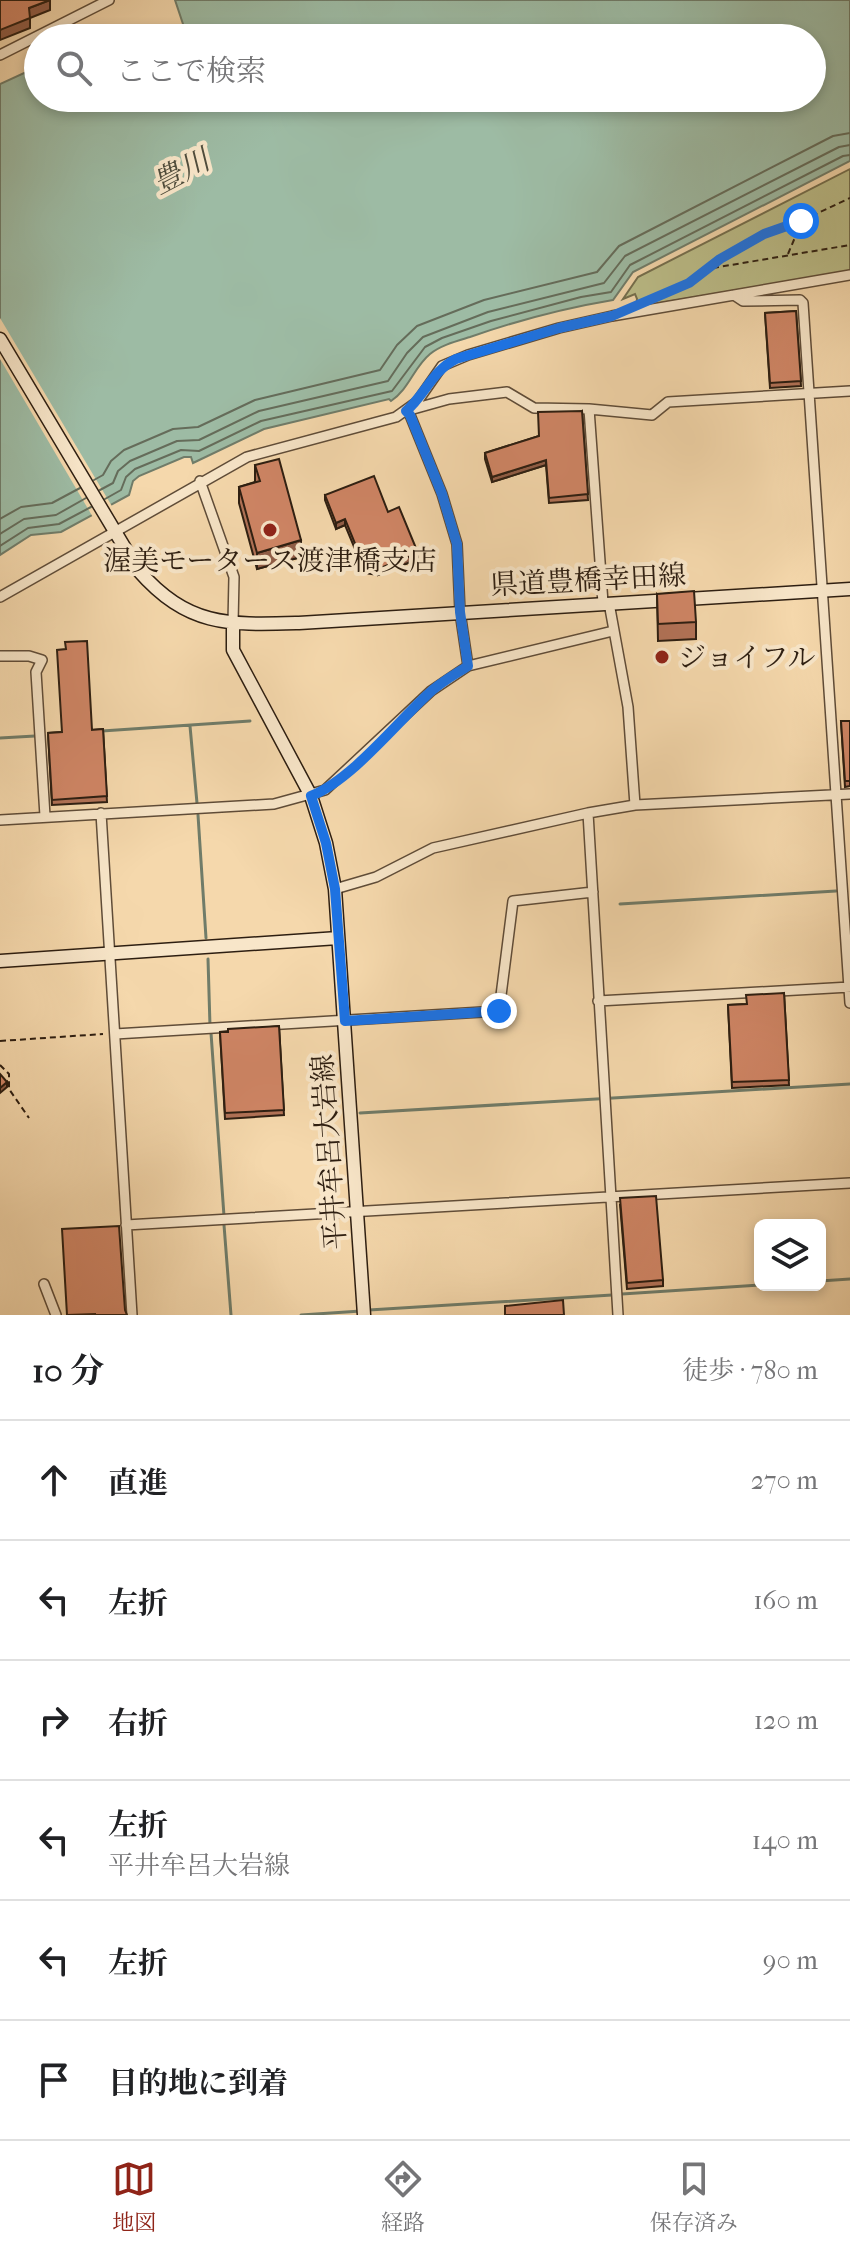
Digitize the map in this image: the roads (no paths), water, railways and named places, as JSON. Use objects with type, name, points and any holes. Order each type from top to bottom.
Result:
[{"type":"main road","points":[[0,339],[138,570],[165,597],[195,615],[233,623]]},
{"type":"main road","name":"県道豊橋幸田線","points":[[233,623],[299,623],[850,589]]},
{"type":"main road","name":"平井牟呂大岩線","points":[[233,623],[233,650],[311,796],[326,843],[335,889],[363,1311]]},
{"type":"main road","points":[[0,961],[338,938]]},
{"type":"street","points":[[61,24],[109,0]]},
{"type":"street","points":[[0,55],[24,43]]},
{"type":"street","points":[[406,411],[417,402],[442,366],[468,355],[559,328],[850,275]]},
{"type":"street","points":[[734,295],[743,301],[800,300],[803,303],[850,1003]]},
{"type":"street","points":[[0,597],[113,530],[247,457],[384,421],[406,411],[449,399],[507,392],[534,408],[652,415],[668,402],[850,391]]},
{"type":"street","points":[[589,409],[606,603],[628,707],[635,805]]},
{"type":"street","points":[[406,411],[442,494],[457,544],[460,612],[468,666]]},
{"type":"street","points":[[200,481],[234,577],[233,623]]},
{"type":"street","points":[[0,820],[274,804],[311,796],[325,790],[372,749],[431,691],[468,666],[613,631]]},
{"type":"street","points":[[0,656],[29,656],[42,660],[36,672],[45,816]]},
{"type":"street","points":[[335,889],[376,877],[433,848],[588,813],[635,805],[850,794]]},
{"type":"street","points":[[101,813],[132,1315]]},
{"type":"street","points":[[588,813],[618,1315]]},
{"type":"street","points":[[115,1034],[499,1011],[513,901],[593,892]]},
{"type":"street","points":[[598,1001],[850,987]]},
{"type":"street","points":[[126,1225],[850,1183]]},
{"type":"street","points":[[44,1284],[56,1315]]},
{"type":"water","name":"豊川","points":[[175,0],[850,0],[850,161],[633,272],[613,300],[541,316],[444,346],[424,359],[391,401],[264,429],[193,463],[191,457],[184,457],[139,476],[133,481],[129,495],[61,532],[31,535],[0,555],[0,84],[24,73],[24,112],[826,112],[826,24],[183,24]]},
{"type":"waterway","points":[[102,731],[250,721]]},
{"type":"waterway","points":[[190,726],[197,803]]},
{"type":"waterway","points":[[0,738],[35,736]]},
{"type":"waterway","points":[[198,815],[206,938]]},
{"type":"waterway","points":[[620,904],[836,891]]},
{"type":"waterway","points":[[208,959],[210,1026]]},
{"type":"waterway","points":[[211,1033],[224,1216]]},
{"type":"waterway","points":[[360,1113],[850,1084]]},
{"type":"waterway","points":[[224,1225],[231,1315]]},
{"type":"waterway","points":[[826,1281],[850,1279]]},
{"type":"waterway","points":[[622,1294],[754,1285]]},
{"type":"waterway","points":[[369,1310],[612,1295]]},
{"type":"waterway","points":[[301,1315],[361,1311]]},
{"type":"place","name":"渥美モータース渡津橋支店","points":[[270,530]]},
{"type":"place","name":"ジョイフル","points":[[662,657]]}]
